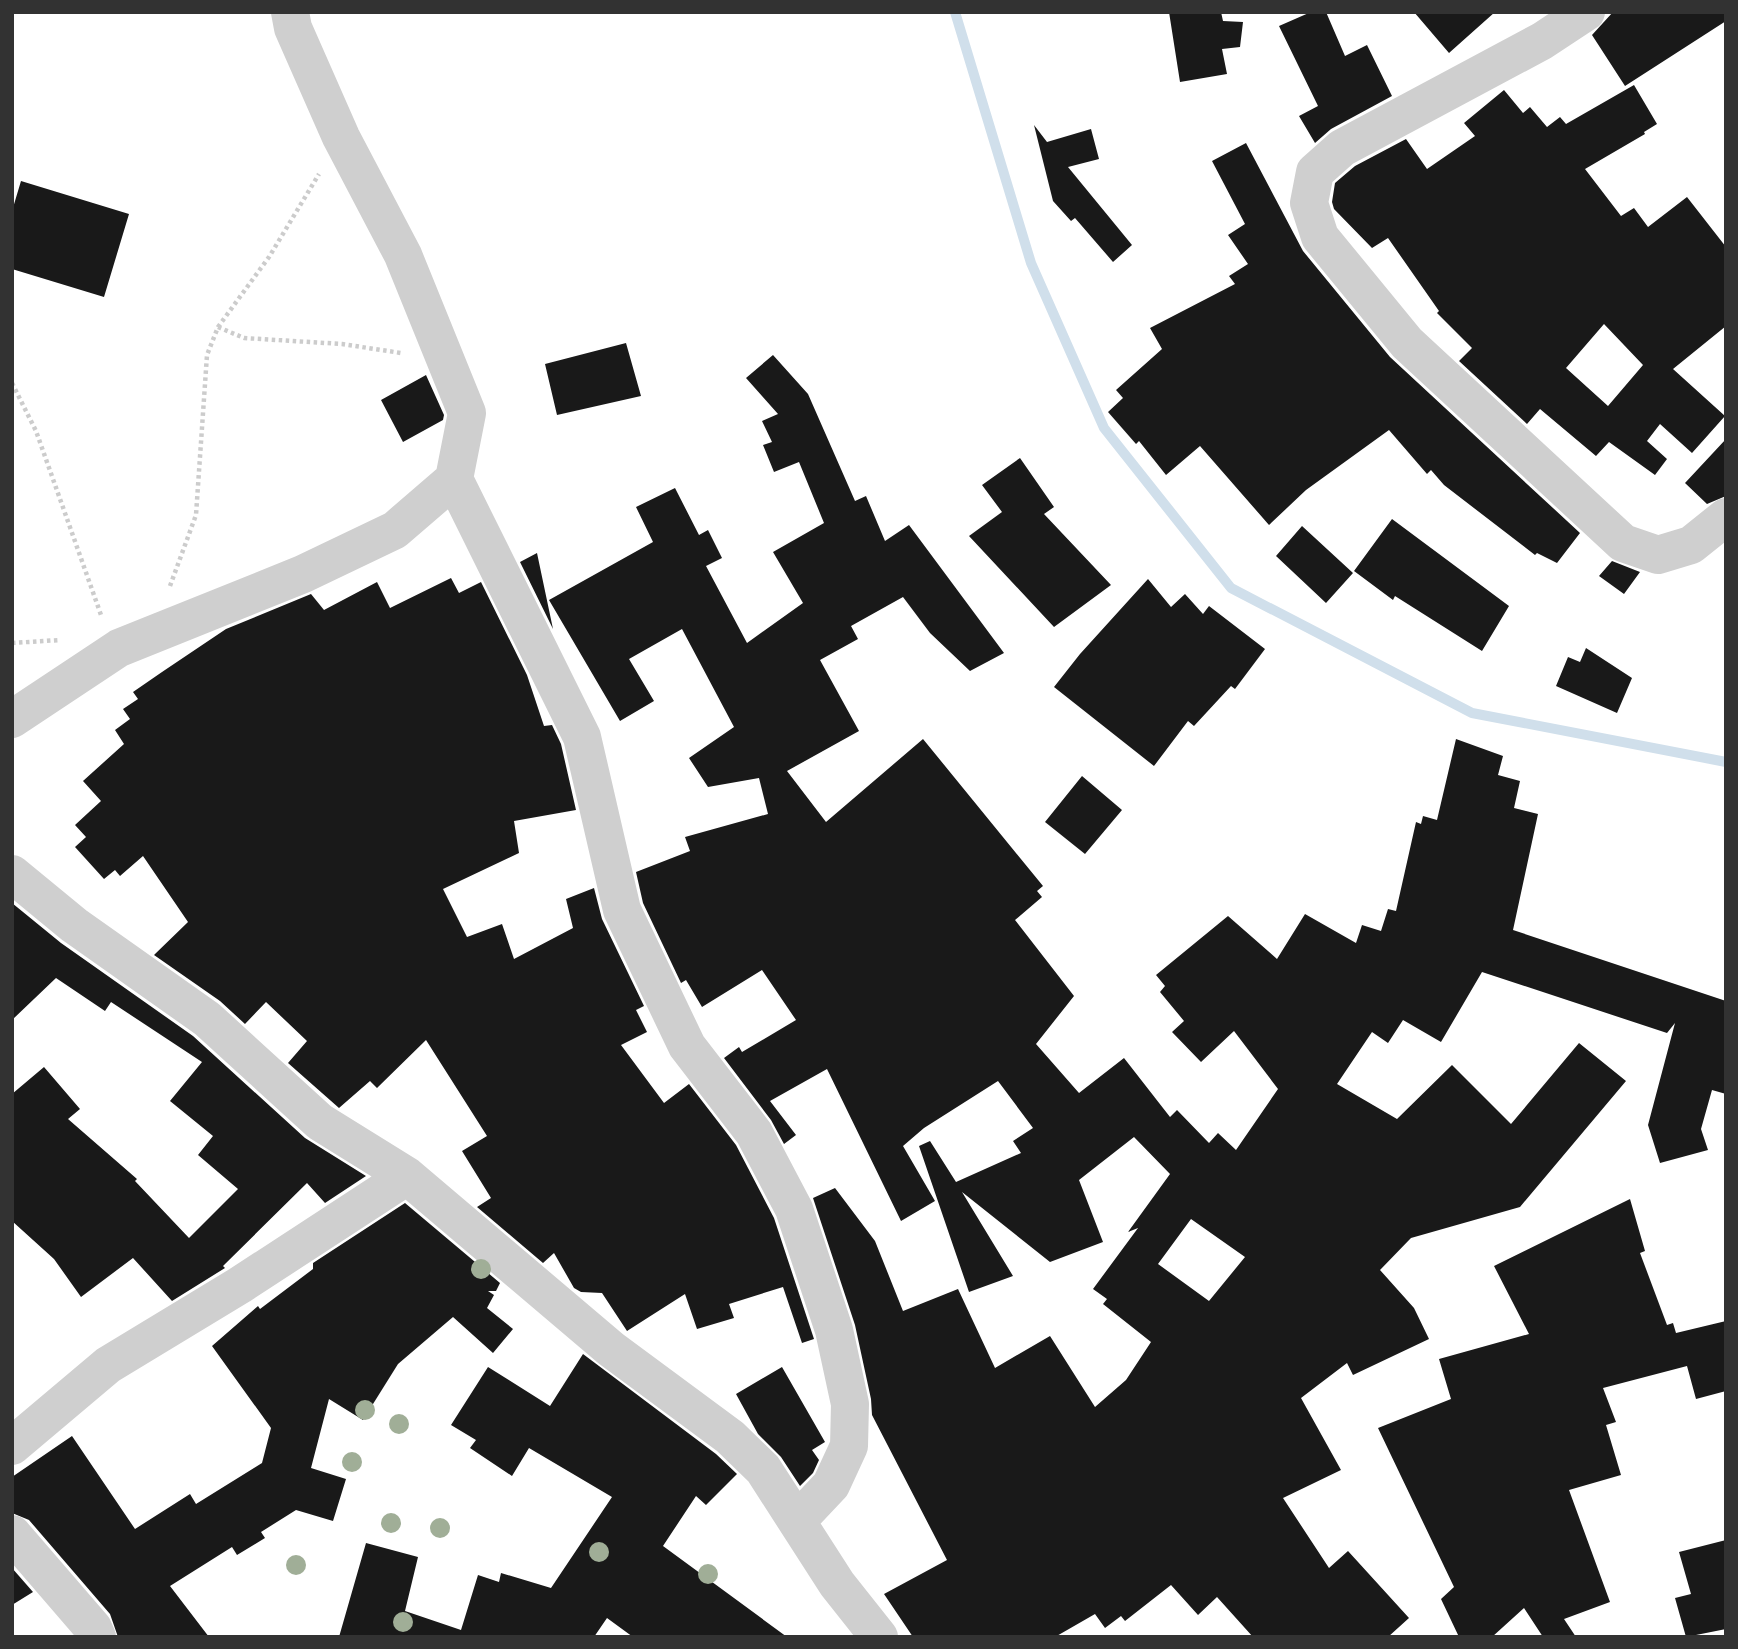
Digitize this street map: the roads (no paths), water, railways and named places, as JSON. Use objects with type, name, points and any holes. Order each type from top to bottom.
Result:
[{"type":"street","points":[[290,12],[293,28],[341,137],[403,255],[467,413],[454,479],[582,737],[622,910],[687,1046],[754,1133],[794,1209],[834,1330],[850,1404],[849,1446],[831,1485],[797,1521]]},
{"type":"street","points":[[1586,12],[1542,41],[1342,148],[1314,172],[1309,203],[1320,237],[1407,343],[1623,543],[1658,555],[1691,545],[1726,517]]},
{"type":"street","points":[[12,719],[119,648],[303,574],[395,530],[454,479]]},
{"type":"street","points":[[12,874],[74,925],[207,1019],[320,1122],[407,1176],[611,1349],[730,1437],[763,1469],[837,1584],[879,1637]]},
{"type":"street","points":[[12,1446],[108,1365],[240,1285],[407,1176]]},
{"type":"street","points":[[12,1534],[93,1628],[97,1637]]},
{"type":"waterway","points":[[955,12],[1031,263],[1104,428],[1231,588],[1472,713],[1726,762]]}]
